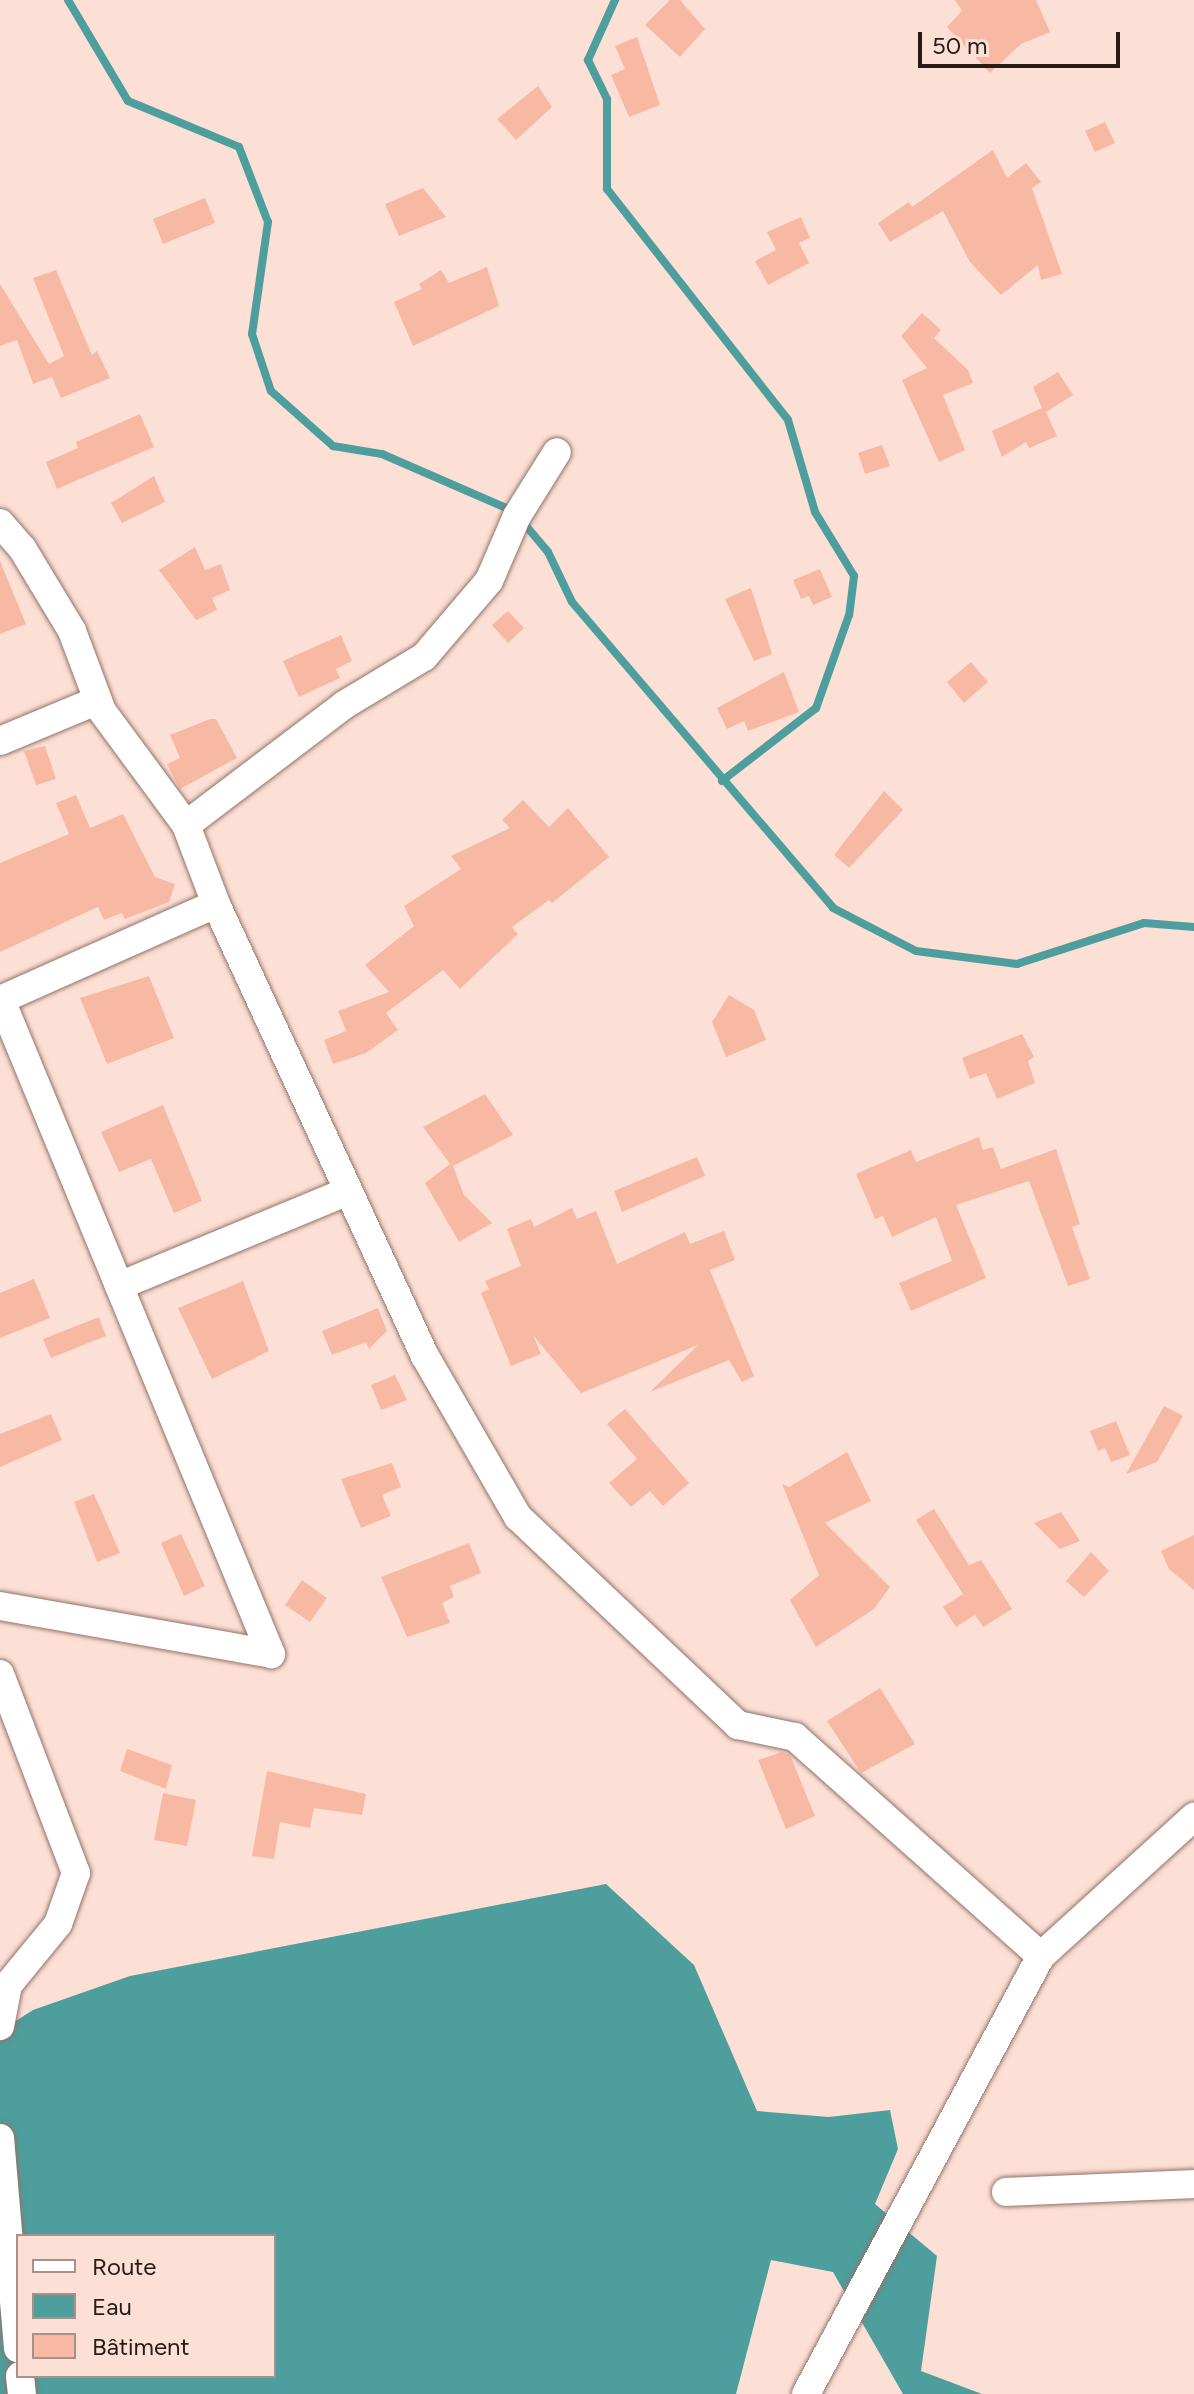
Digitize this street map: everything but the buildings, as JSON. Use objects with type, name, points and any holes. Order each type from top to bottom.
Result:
[{"type":"street","points":[[186,825],[344,705],[424,657],[489,581],[517,516],[557,452]]},
{"type":"street","points":[[0,523],[22,548],[72,631],[96,701],[186,825],[216,904],[425,1356],[518,1517],[738,1725],[795,1737],[1041,1956]]},
{"type":"street","points":[[0,741],[96,701]]},
{"type":"street","points":[[0,1606],[271,1654],[0,1000],[216,904]]},
{"type":"street","points":[[119,1286],[348,1191]]},
{"type":"street","points":[[0,1674],[76,1873],[58,1924],[8,1985],[0,2026]]},
{"type":"street","points":[[806,2394],[1041,1956],[1194,1817]]},
{"type":"street","points":[[0,2138],[16,2325]]},
{"type":"street","points":[[1006,2192],[1194,2184]]},
{"type":"water","points":[[606,1884],[694,1965],[757,2111],[829,2117],[890,2110],[898,2149],[875,2204],[937,2256],[921,2371],[982,2394],[903,2394],[833,2272],[771,2260],[736,2394],[0,2394],[0,2031],[33,2010],[130,1976]]},
{"type":"waterway","points":[[68,0],[128,101],[239,147],[268,222],[252,334],[271,391],[333,446],[382,454],[513,511]]},
{"type":"waterway","points":[[615,0],[588,60],[607,99],[607,189],[788,420],[815,512],[854,576],[849,615],[816,708],[722,781]]},
{"type":"waterway","points":[[522,521],[548,552],[572,602],[833,908],[916,951],[1017,964],[1144,923],[1194,927]]}]
